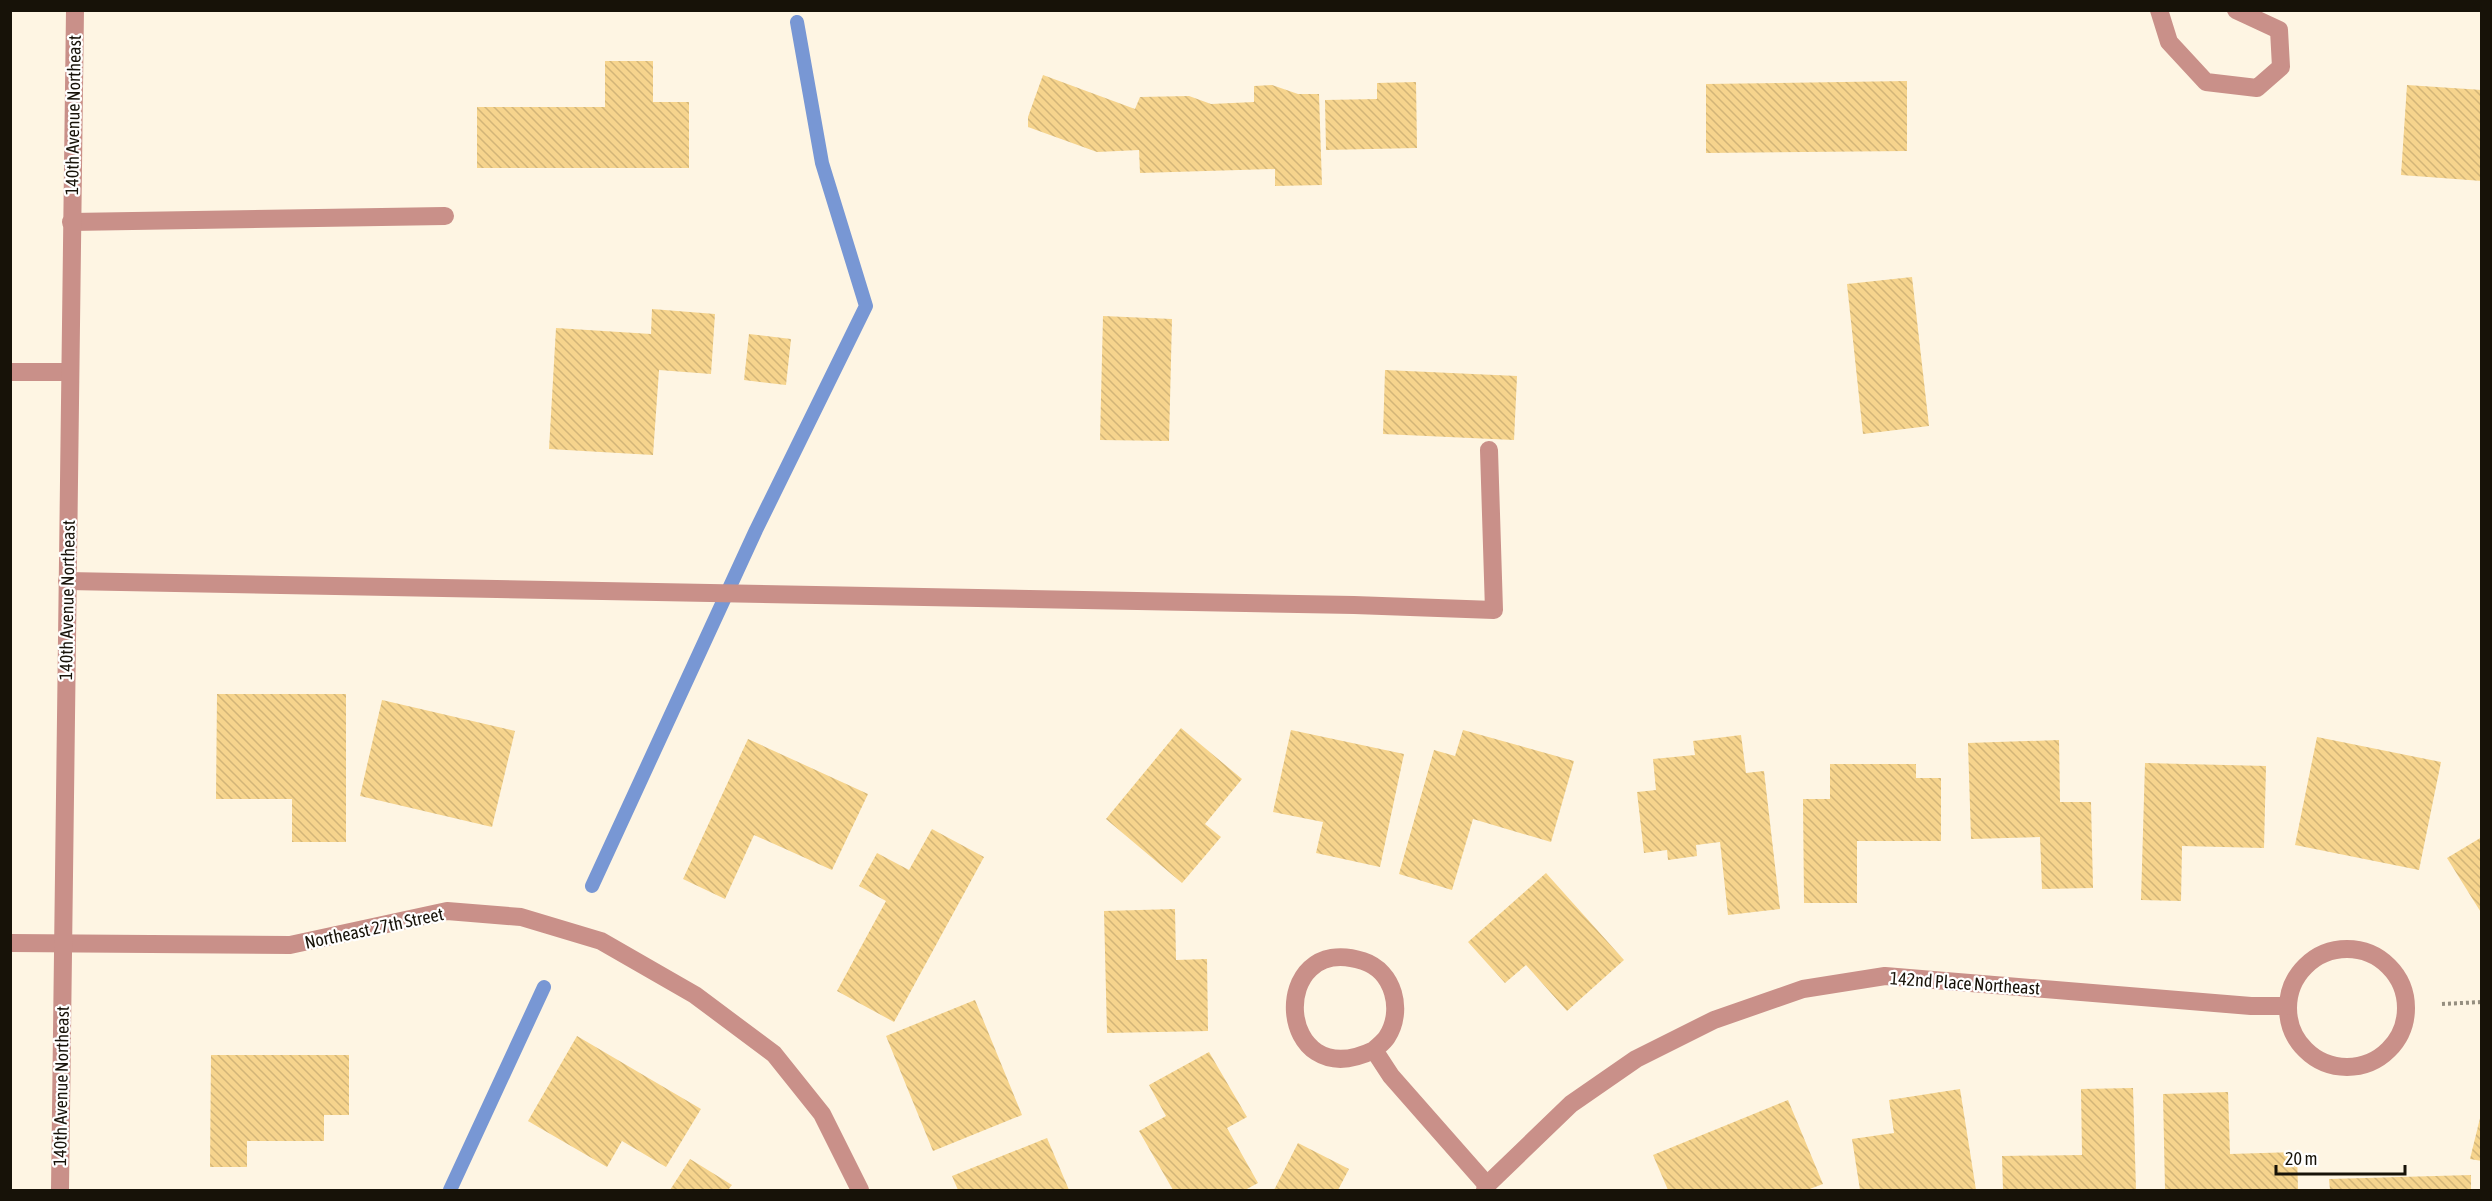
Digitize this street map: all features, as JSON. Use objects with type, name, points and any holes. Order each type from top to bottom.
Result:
[{"type":"street","name":"140th Avenue Northeast","points":[[60,1191],[75,10]]},
{"type":"street","points":[[2159,10],[2169,42],[2206,82],[2257,88],[2281,67],[2279,30],[2236,10]]},
{"type":"street","points":[[71,222],[445,216]]},
{"type":"street","points":[[10,372],[69,372]]},
{"type":"street","points":[[67,581],[1342,604],[1494,610],[1489,450]]},
{"type":"street","name":"Northeast 27th Street","points":[[10,943],[290,945],[447,911],[521,917],[602,941],[695,995],[774,1054],[822,1114],[860,1191]]},
{"type":"street","points":[[2348,949],[2366,952],[2383,961],[2395,974],[2403,990],[2406,1009],[2403,1027],[2394,1044],[2380,1057],[2364,1065],[2345,1067],[2327,1064],[2304,1048],[2290,1025],[2287,1006],[2291,988],[2300,972],[2313,959],[2330,951],[2348,949]]},
{"type":"street","points":[[1350,957],[1367,962],[1382,972],[1392,986],[1396,1004],[1395,1021],[1387,1038],[1374,1050],[1358,1058],[1340,1059],[1323,1054],[1308,1044],[1298,1029],[1293,1012],[1295,994],[1302,978],[1316,965],[1332,958],[1350,957]]},
{"type":"street","name":"142nd Place Northeast","points":[[1374,1050],[1391,1076],[1486,1188],[1571,1104],[1636,1059],[1714,1020],[1803,989],[1885,976],[2252,1006],[2287,1006]]},
{"type":"path","points":[[2442,1004],[2481,1002]]},
{"type":"building","points":[[605,61],[653,61],[653,102],[689,102],[689,168],[477,168],[477,107],[605,107]]},
{"type":"building","points":[[1043,75],[1135,109],[1140,97],[1189,96],[1211,104],[1254,102],[1254,86],[1272,85],[1298,94],[1319,94],[1322,185],[1275,186],[1275,169],[1140,173],[1139,150],[1097,152],[1028,127],[1028,117]]},
{"type":"building","points":[[1907,81],[1907,151],[1706,153],[1706,84]]},
{"type":"building","points":[[1416,82],[1417,148],[1326,150],[1325,100],[1377,99],[1377,83]]},
{"type":"building","points":[[2407,85],[2482,90],[2482,181],[2401,175]]},
{"type":"building","points":[[1912,277],[1929,426],[1863,434],[1847,284]]},
{"type":"building","points":[[652,309],[715,314],[711,374],[659,370],[653,455],[549,449],[556,328],[651,334]]},
{"type":"building","points":[[1103,316],[1172,319],[1169,441],[1100,440]]},
{"type":"building","points":[[749,334],[791,339],[786,385],[744,380]]},
{"type":"building","points":[[1385,370],[1517,376],[1514,440],[1383,434]]},
{"type":"building","points":[[217,694],[346,694],[346,842],[292,842],[292,799],[216,799]]},
{"type":"building","points":[[382,700],[515,731],[492,827],[360,796]]},
{"type":"building","points":[[1181,728],[1242,779],[1205,824],[1221,837],[1182,883],[1106,819]]},
{"type":"building","points":[[1291,730],[1404,754],[1380,867],[1316,853],[1323,822],[1273,812]]},
{"type":"building","points":[[1463,730],[1574,761],[1551,842],[1473,819],[1452,890],[1399,874],[1434,750],[1455,756]]},
{"type":"building","points":[[1741,735],[1746,773],[1764,771],[1780,909],[1728,915],[1720,842],[1696,845],[1697,856],[1668,860],[1667,850],[1644,853],[1637,792],[1656,790],[1653,759],[1695,755],[1693,741]]},
{"type":"building","points":[[2317,737],[2441,762],[2419,870],[2295,845]]},
{"type":"building","points":[[748,739],[868,794],[832,870],[754,835],[725,899],[683,879]]},
{"type":"building","points":[[2059,740],[2060,802],[2091,802],[2093,888],[2042,889],[2040,837],[1971,839],[1968,743]]},
{"type":"building","points":[[2145,763],[2266,766],[2264,848],[2182,846],[2181,901],[2141,900]]},
{"type":"building","points":[[1830,764],[1916,764],[1916,778],[1941,778],[1941,841],[1857,841],[1857,903],[1804,903],[1803,799],[1830,799]]},
{"type":"building","points":[[932,829],[984,857],[894,1022],[837,991],[886,901],[859,886],[877,853],[909,870]]},
{"type":"building","points":[[2482,837],[2482,914],[2447,858]]},
{"type":"building","points":[[1546,873],[1624,960],[1567,1011],[1526,965],[1505,983],[1468,942]]},
{"type":"building","points":[[1175,909],[1176,960],[1207,959],[1208,1031],[1107,1033],[1104,911]]},
{"type":"building","points":[[975,1000],[1022,1115],[933,1151],[886,1036]]},
{"type":"building","points":[[577,1036],[701,1109],[666,1167],[622,1141],[607,1167],[528,1121]]},
{"type":"building","points":[[1209,1052],[1247,1117],[1227,1128],[1258,1183],[1245,1190],[1173,1190],[1139,1131],[1166,1116],[1149,1085]]},
{"type":"building","points":[[211,1055],[349,1055],[349,1115],[324,1115],[324,1141],[247,1141],[247,1167],[210,1167]]},
{"type":"building","points":[[2133,1088],[2136,1190],[2003,1190],[2002,1156],[2082,1155],[2081,1089]]},
{"type":"building","points":[[1960,1089],[1976,1190],[1860,1190],[1852,1139],[1894,1133],[1889,1100]]},
{"type":"building","points":[[2228,1092],[2230,1154],[2297,1152],[2298,1190],[2165,1190],[2163,1094]]},
{"type":"building","points":[[1788,1100],[1823,1184],[1807,1190],[1668,1190],[1653,1155]]},
{"type":"building","points":[[2482,1110],[2482,1161],[2470,1159]]},
{"type":"building","points":[[1047,1138],[1069,1190],[958,1190],[952,1176]]},
{"type":"building","points":[[1298,1143],[1349,1169],[1338,1190],[1274,1190]]},
{"type":"building","points":[[690,1159],[732,1185],[728,1190],[670,1190]]},
{"type":"building","points":[[2471,1175],[2471,1190],[2330,1190],[2329,1179]]},
{"type":"waterway","points":[[592,886],[756,530],[866,306],[822,163],[797,22]]},
{"type":"waterway","points":[[450,1190],[544,987]]}]
